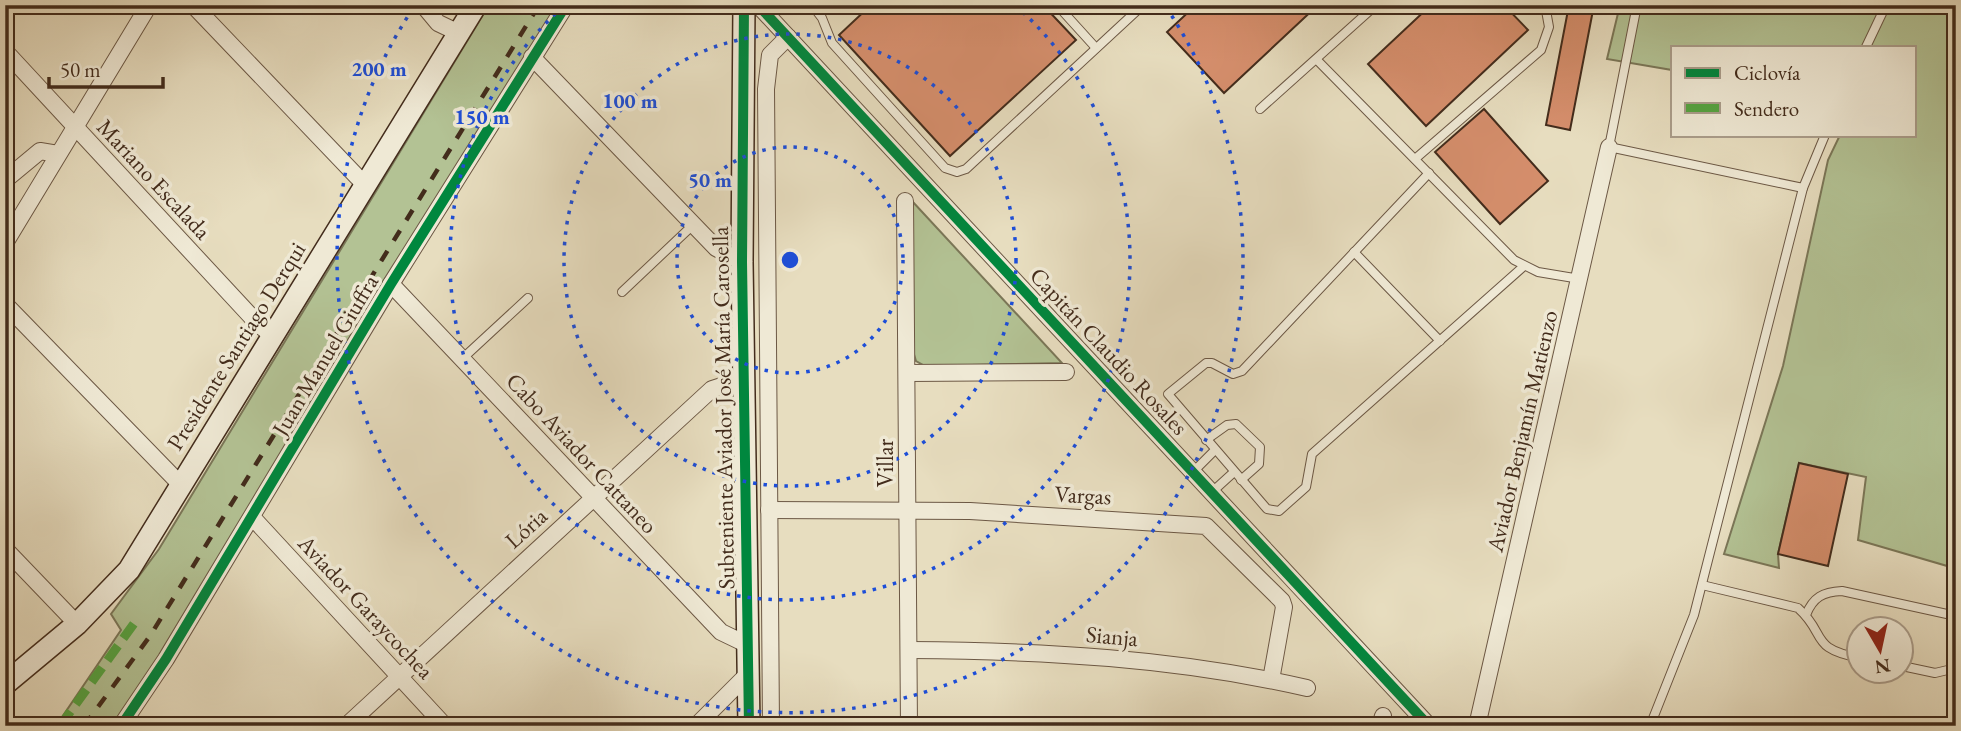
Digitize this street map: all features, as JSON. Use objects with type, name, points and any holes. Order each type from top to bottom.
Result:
[{"type":"street","points":[[5,243],[149,5]]},
{"type":"street","points":[[193,5],[366,186]]},
{"type":"street","points":[[422,5],[438,23],[459,33]]},
{"type":"street","name":"Presidente Santiago Derqui","points":[[5,684],[77,624],[122,579],[476,5]]},
{"type":"street","name":"Juan Manuel Giuffra","points":[[121,726],[253,518],[391,284],[566,5]]},
{"type":"street","name":"Subteniente Aviador José María Carosella","points":[[744,5],[742,262],[746,378],[746,644],[749,726]]},
{"type":"street","name":"Capitán Claudio Rosales","points":[[758,5],[1429,726]]},
{"type":"street","points":[[771,726],[766,89],[770,55],[788,37]]},
{"type":"street","name":"Mariano Escalada","points":[[5,51],[258,324],[273,336]]},
{"type":"street","points":[[532,57],[693,225],[725,255],[742,262]]},
{"type":"street","name":"Aviador Benjamín Matienzo","points":[[1477,726],[1609,146]]},
{"type":"street","points":[[5,180],[40,151],[58,154]]},
{"type":"street","name":"Villar","points":[[905,201],[909,726]]},
{"type":"street","name":"Cabo Aviador Cattaneo","points":[[391,284],[721,632],[746,644]]},
{"type":"street","points":[[5,304],[181,485]]},
{"type":"street","points":[[908,373],[1066,372]]},
{"type":"street","name":"Lória","points":[[346,726],[712,389],[746,378]]},
{"type":"street","name":"Vargas","points":[[769,510],[908,509],[1206,526],[1282,600],[1284,607],[1270,680]]},
{"type":"street","name":"Aviador Garaycochea","points":[[253,518],[445,726]]},
{"type":"street","points":[[5,549],[77,624]]},
{"type":"street","name":"Sianja","points":[[909,650],[1093,656],[1270,680],[1307,688]]},
{"type":"street","points":[[695,726],[749,673]]},
{"type":"lane","points":[[812,5],[822,18],[832,43],[950,172],[966,169],[1143,5]]},
{"type":"lane","points":[[1057,5],[1096,48]]},
{"type":"lane","points":[[1260,109],[1376,5]]},
{"type":"lane","points":[[1415,159],[1541,50],[1549,27],[1545,5]]},
{"type":"lane","points":[[1637,5],[1609,146],[1802,188]]},
{"type":"lane","points":[[1866,46],[1886,5]]},
{"type":"lane","points":[[1317,60],[1514,260],[1524,266],[1580,279]]},
{"type":"lane","points":[[1650,726],[1677,663],[1702,585],[1802,188],[1825,136]]},
{"type":"lane","points":[[1429,173],[1242,371],[1233,374],[1212,362],[1206,363],[1168,394],[1267,509],[1279,511],[1306,487],[1312,454],[1524,266]]},
{"type":"lane","points":[[622,292],[693,225]]},
{"type":"lane","points":[[1354,252],[1440,341]]},
{"type":"lane","points":[[462,359],[528,298]]},
{"type":"lane","points":[[1206,440],[1227,425],[1236,425],[1260,447],[1259,464],[1241,480]]},
{"type":"lane","points":[[1193,472],[1215,450]]},
{"type":"lane","points":[[1212,492],[1234,472]]},
{"type":"lane","points":[[1702,585],[1789,605],[1806,615],[1819,640],[1830,650],[1846,654]]},
{"type":"lane","points":[[1806,615],[1811,602],[1817,597],[1827,592],[1842,592],[1956,616]]},
{"type":"lane","points":[[1916,669],[1936,673],[1956,668]]},
{"type":"green space","points":[[489,5],[563,5],[121,726],[56,726],[121,630],[111,614],[159,549]]},
{"type":"green space","points":[[1620,5],[1956,5],[1956,576],[1947,566],[1858,540],[1866,477],[1799,463],[1778,554],[1779,568],[1724,554],[1783,366],[1828,160],[1840,136],[1916,136],[1916,46],[1671,46],[1671,70],[1607,59]]},
{"type":"green space","points":[[912,201],[1062,363],[925,366],[916,361],[913,351]]},
{"type":"building","points":[[871,5],[1043,5],[1076,40],[950,156],[839,35]]},
{"type":"building","points":[[1196,5],[1318,5],[1224,93],[1167,32]]},
{"type":"building","points":[[1431,5],[1504,5],[1528,30],[1426,126],[1368,64]]},
{"type":"building","points":[[1569,5],[1594,5],[1570,130],[1546,125]]},
{"type":"building","points":[[1484,109],[1548,181],[1500,224],[1435,152]]},
{"type":"building","points":[[1799,463],[1848,474],[1828,566],[1778,554]]},
{"type":"railway","points":[[84,726],[150,636],[539,5]]},
{"type":"marked path","points":[[60,726],[138,618]]},
{"type":"cycle path","points":[[121,726],[166,659],[391,284],[566,5]]},
{"type":"cycle path","points":[[744,5],[742,262],[749,726]]},
{"type":"cycle path","points":[[758,5],[1429,726]]}]
